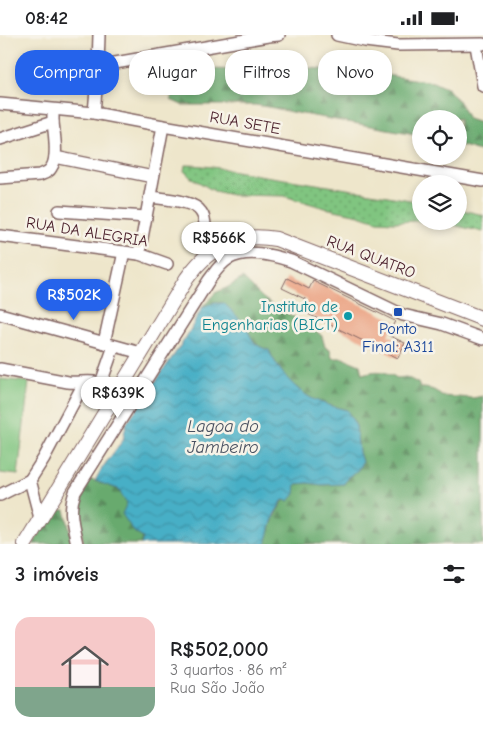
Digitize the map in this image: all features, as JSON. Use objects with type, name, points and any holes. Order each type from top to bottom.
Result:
[{"type":"main road","name":"RUA QUATRO","points":[[208,254],[225,244],[245,238],[267,238],[284,242],[483,319]]},
{"type":"main road","points":[[25,544],[186,278],[208,254]]},
{"type":"street","points":[[99,35],[99,50]]},
{"type":"street","points":[[119,62],[279,35]]},
{"type":"street","points":[[337,35],[398,45],[480,44],[483,86]]},
{"type":"street","points":[[94,113],[96,95]]},
{"type":"street","name":"RUA SETE","points":[[0,104],[94,113],[483,181]]},
{"type":"street","points":[[0,178],[40,175],[46,172],[54,161],[53,109]]},
{"type":"street","points":[[0,139],[54,122]]},
{"type":"street","points":[[139,254],[163,126]]},
{"type":"street","points":[[54,161],[154,177]]},
{"type":"street","points":[[150,197],[189,203],[200,211],[205,221],[205,247],[208,254]]},
{"type":"street","points":[[59,211],[146,217]]},
{"type":"street","name":"RUA DA ALEGRIA","points":[[0,236],[139,254],[167,264]]},
{"type":"street","points":[[101,383],[124,252]]},
{"type":"street","points":[[77,544],[70,511],[75,492],[209,280],[227,259],[245,253],[264,254],[291,261],[398,313],[442,324],[483,339]]},
{"type":"street","points":[[0,314],[142,353]]},
{"type":"street","points":[[0,369],[68,382],[101,383],[118,391]]},
{"type":"street","points":[[0,495],[6,489],[30,480],[44,458],[84,383]]},
{"type":"street","points":[[30,480],[40,518]]},
{"type":"green space","points":[[308,68],[318,69],[318,95],[392,95],[392,76],[433,82],[448,89],[464,110],[412,110],[412,133],[255,105],[182,105],[171,100],[171,95],[215,95],[215,69],[225,69],[225,95],[308,95]]},
{"type":"green space","points":[[467,117],[483,124],[483,152],[467,147]]},
{"type":"green space","points":[[185,165],[204,166],[412,200],[412,221],[377,221],[284,196],[232,195],[214,191],[190,177],[184,171]]},
{"type":"green space","points":[[467,211],[483,215],[483,232],[467,228]]},
{"type":"green space","points":[[243,278],[274,306],[312,327],[322,336],[325,347],[330,350],[332,358],[343,358],[360,365],[362,374],[380,371],[397,378],[406,377],[418,383],[420,388],[432,389],[441,396],[473,398],[483,396],[483,544],[266,544],[277,512],[296,484],[344,484],[348,477],[358,470],[362,462],[356,426],[347,410],[317,401],[299,390],[281,371],[269,350],[259,346],[253,340],[242,321],[224,303],[215,303],[202,308],[215,293]]},
{"type":"green space","points":[[0,379],[29,382],[18,475],[0,473]]},
{"type":"green space","points":[[86,478],[118,489],[127,503],[134,532],[143,538],[141,544],[84,544],[75,500]]},
{"type":"green space","points":[[55,510],[65,510],[73,544],[33,544]]},
{"type":"water","name":"Lagoa do Jambeiro","points":[[215,303],[224,303],[240,319],[253,340],[259,346],[269,350],[281,371],[299,390],[317,401],[347,410],[356,426],[362,462],[358,470],[348,477],[344,484],[296,484],[295,494],[289,501],[283,500],[274,515],[266,544],[141,544],[143,538],[134,532],[122,514],[127,503],[118,489],[95,481],[102,468],[123,440],[126,424],[187,336],[202,308]]},
{"type":"building","name":"Instituto de Engenharias (BICT)","points":[[287,278],[309,289],[313,281],[395,321],[388,335],[405,343],[398,358],[302,311],[307,300],[282,288]]},
{"type":"place","name":"Ponto Final: A311","points":[[398,312]]},
{"type":"place","name":"Instituto de Engenharias (BICT)","points":[[348,316]]}]
